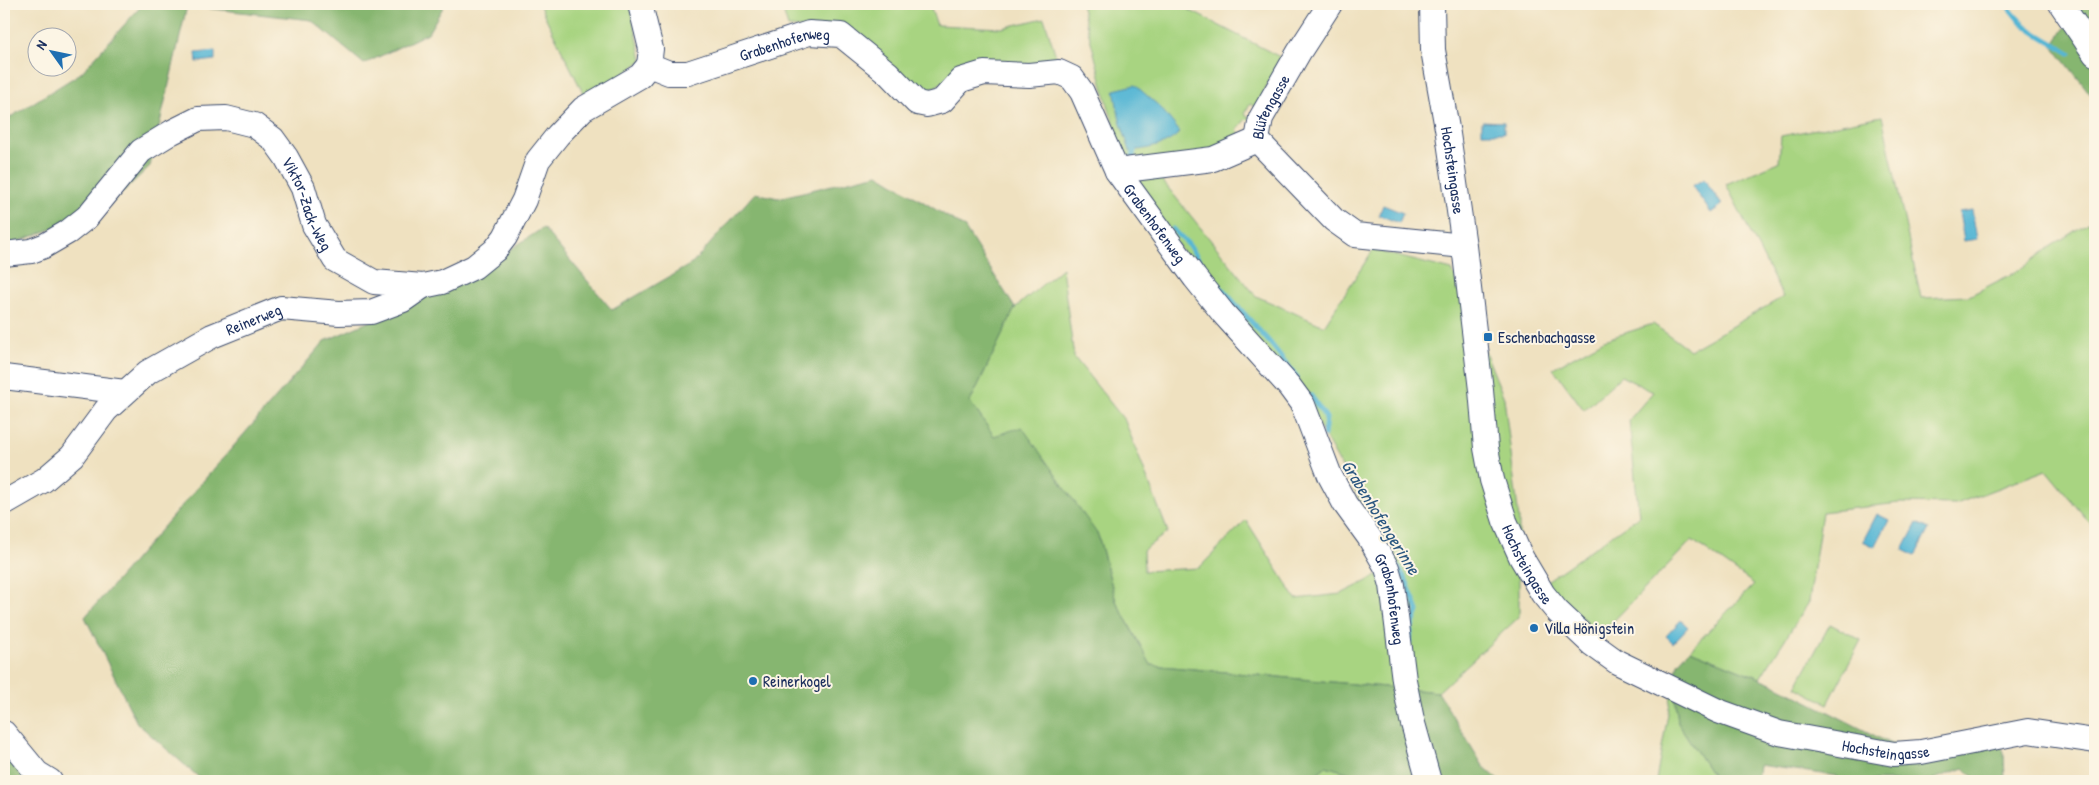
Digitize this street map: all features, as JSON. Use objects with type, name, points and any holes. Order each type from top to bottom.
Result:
[{"type":"street","points":[[640,4],[651,49],[649,65]]},
{"type":"street","name":"Blütengasse","points":[[1117,171],[1213,160],[1257,140],[1261,118],[1298,52],[1330,4]]},
{"type":"street","name":"Hochsteingasse","points":[[1432,4],[1433,50],[1448,134],[1464,246],[1486,448],[1492,480],[1505,521],[1521,557],[1543,594],[1557,611],[1592,644],[1624,666],[1718,711],[1778,734],[1894,754],[1921,752],[2028,732],[2095,741]]},
{"type":"street","points":[[2061,4],[2095,54]]},
{"type":"street","name":"Grabenhofenweg","points":[[649,65],[669,73],[688,73],[809,33],[841,35],[888,73],[917,103],[927,105],[942,101],[961,80],[984,72],[1028,75],[1059,72],[1072,78],[1082,92],[1117,171],[1195,278],[1223,313],[1303,404],[1330,476],[1345,504],[1369,537],[1387,568],[1392,585],[1404,680],[1412,720],[1429,781]]},
{"type":"street","name":"Viktor-Zack-Weg","points":[[4,254],[31,251],[44,246],[72,229],[86,218],[141,151],[172,132],[198,119],[226,118],[254,125],[273,138],[303,188],[314,225],[335,260],[374,282],[423,286],[442,282],[474,267],[495,250],[505,237],[524,200],[538,160],[558,135],[583,109],[640,76],[649,65]]},
{"type":"street","points":[[1257,140],[1334,220],[1355,235],[1464,246]]},
{"type":"street","name":"Reinerweg","points":[[4,504],[44,480],[72,456],[106,410],[148,372],[212,336],[281,308],[339,314],[371,312],[403,300],[423,286]]},
{"type":"street","points":[[4,377],[124,392]]},
{"type":"street","points":[[4,733],[37,773],[50,781]]},
{"type":"green space","points":[[143,4],[445,4],[428,33],[364,64],[311,20],[187,6],[150,166],[105,209],[4,247],[4,121],[73,78],[78,78],[78,75]]},
{"type":"green space","points":[[539,4],[630,4],[642,60],[588,103]]},
{"type":"green space","points":[[781,4],[929,4],[937,25],[1002,28],[1044,18],[1057,59],[1036,66],[969,64],[920,97],[848,32],[788,27]]},
{"type":"green space","points":[[1081,4],[1192,4],[1189,10],[1280,57],[1257,108],[1250,104],[1244,114],[1251,118],[1245,120],[1237,130],[1243,137],[1156,173],[1256,296],[1324,326],[1373,250],[1452,270],[1504,398],[1519,519],[1519,617],[1438,692],[1151,665],[1116,601],[1098,535],[994,436],[970,402],[1015,308],[1062,268],[1074,357],[1125,421],[1168,532],[1143,550],[1144,571],[1199,568],[1246,520],[1296,599],[1341,594],[1397,566],[1301,394],[1223,313],[1113,147],[1114,122]]},
{"type":"green space","points":[[2061,4],[2095,4],[2095,100],[2053,46],[2069,21]]},
{"type":"green space","points":[[1882,116],[1921,298],[1969,296],[2023,268],[2050,247],[2087,223],[2095,220],[2095,529],[2046,470],[1956,504],[1899,503],[1822,512],[1809,602],[1760,678],[1690,650],[1754,584],[1692,540],[1599,636],[1544,583],[1639,516],[1629,420],[1653,392],[1621,376],[1584,410],[1553,368],[1604,340],[1653,324],[1690,350],[1783,297],[1726,184],[1779,162],[1781,136]]},
{"type":"green space","points":[[878,174],[964,227],[1015,308],[970,402],[994,436],[1022,427],[1098,535],[1116,601],[1151,665],[1438,692],[1483,766],[1500,781],[1423,781],[1419,774],[1376,781],[1326,766],[1307,781],[203,781],[137,723],[85,617],[325,341],[467,278],[543,228],[612,310],[693,263],[755,193],[778,198]]},
{"type":"green space","points":[[1830,624],[1861,640],[1828,704],[1796,687]]},
{"type":"green space","points":[[1690,650],[1772,683],[1891,744],[2001,746],[2004,752],[2005,781],[1977,781],[1964,768],[1929,781],[1837,781],[1837,776],[1759,765],[1757,781],[1716,781],[1678,723],[1674,680],[1678,663]]},
{"type":"green space","points":[[1674,680],[1678,723],[1716,781],[1656,781]]},
{"type":"green space","points":[[9,758],[39,781],[4,781],[4,766]]},
{"type":"green space","points":[[1326,766],[1376,781],[1307,781]]},
{"type":"green space","points":[[1419,774],[1423,781],[1379,781]]},
{"type":"water","points":[[215,51],[215,60],[197,62],[196,53]]},
{"type":"water","points":[[1135,85],[1160,107],[1180,132],[1170,141],[1163,144],[1130,151],[1120,121],[1114,90]]},
{"type":"water","points":[[1482,121],[1504,122],[1504,133],[1482,133]]},
{"type":"water","points":[[1704,179],[1722,205],[1711,213],[1692,186]]},
{"type":"water","points":[[1383,205],[1403,213],[1399,223],[1379,215]]},
{"type":"water","points":[[1972,210],[1977,239],[1964,241],[1959,212]]},
{"type":"water","points":[[1877,514],[1889,520],[1875,547],[1863,541]]},
{"type":"water","points":[[1917,523],[1929,529],[1915,556],[1903,550]]},
{"type":"water","points":[[1681,620],[1688,627],[1673,643],[1666,636]]},
{"type":"waterway","points":[[2007,4],[2019,20],[2043,38],[2070,53]]},
{"type":"waterway","name":"Grabenhofengerinne","points":[[1133,156],[1135,146]]},
{"type":"waterway","name":"Grabenhofengerinne","points":[[1173,229],[1188,244],[1208,273],[1271,344],[1297,377]]},
{"type":"waterway","name":"Grabenhofengerinne","points":[[1311,396],[1326,418],[1324,435]]},
{"type":"waterway","name":"Grabenhofengerinne","points":[[1398,567],[1406,580],[1418,611],[1411,629],[1410,641]]},
{"type":"place","name":"Eschenbachgasse","points":[[1488,337]]},
{"type":"place","name":"Villa Hönigstein","points":[[1534,628]]},
{"type":"place","name":"Reinerkogel","points":[[753,681]]}]
